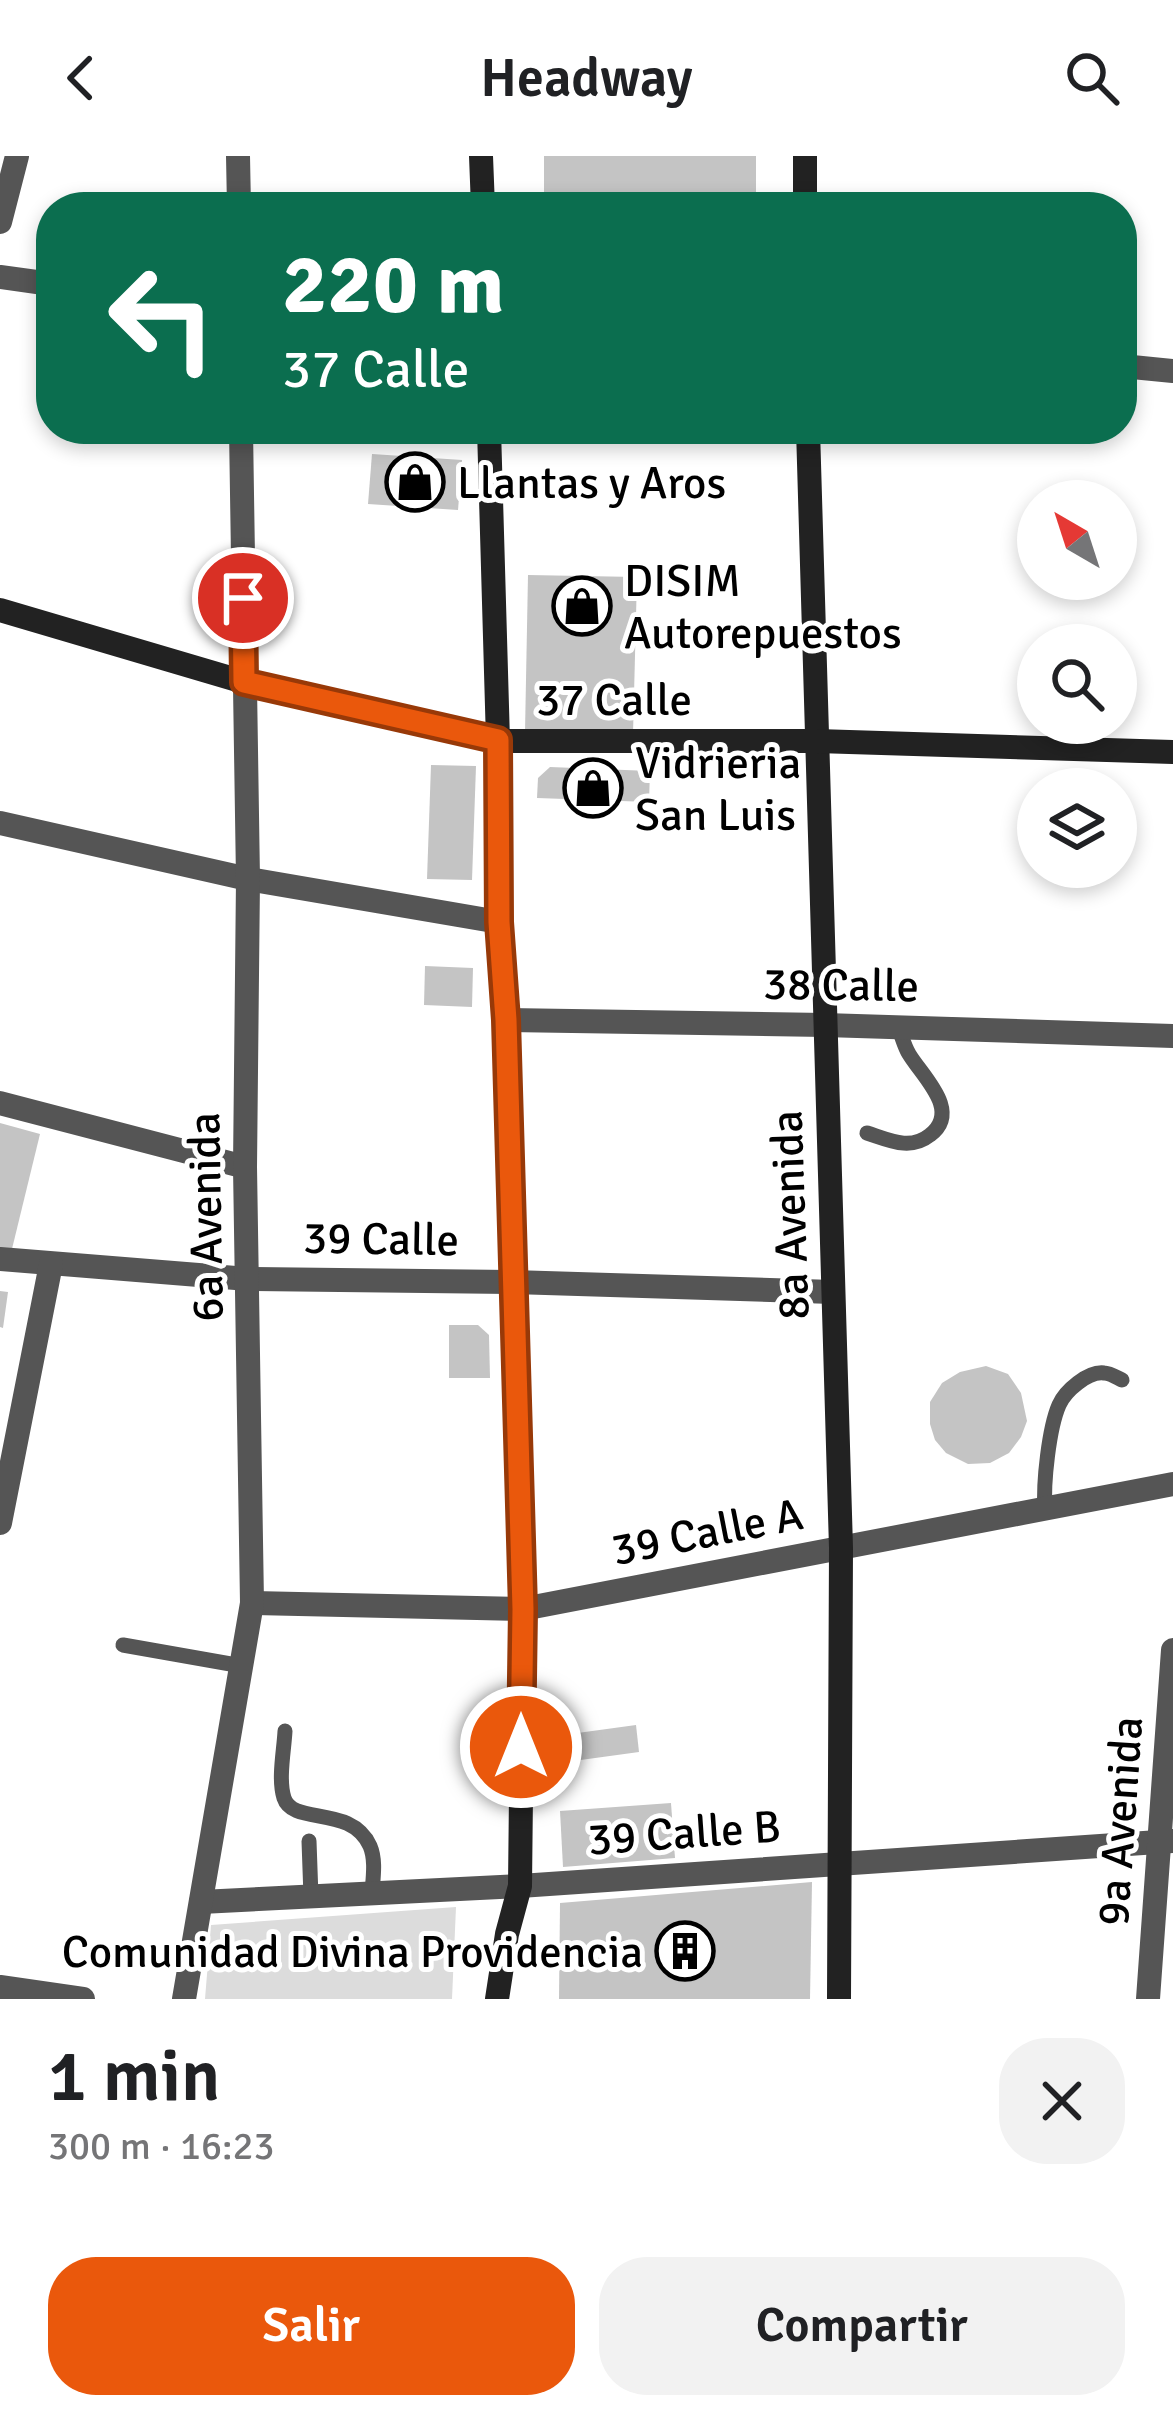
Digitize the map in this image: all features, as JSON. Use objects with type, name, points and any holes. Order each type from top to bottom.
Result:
[{"type":"main road","points":[[481,156],[482,192]]},
{"type":"main road","points":[[805,156],[805,192]]},
{"type":"main road","points":[[489,444],[499,922],[523,1609],[520,1886],[497,1999]]},
{"type":"main road","name":"8a Avenida","points":[[808,444],[841,1548],[838,1999]]},
{"type":"main road","name":"37 Calle","points":[[0,610],[244,682],[498,740],[818,741],[1173,752]]},
{"type":"street","points":[[0,222],[17,156]]},
{"type":"street","points":[[238,156],[238,192]]},
{"type":"street","points":[[0,277],[36,282]]},
{"type":"street","points":[[1137,367],[1173,371]]},
{"type":"street","name":"6a Avenida","points":[[184,1999],[252,1603],[241,444]]},
{"type":"street","points":[[0,823],[248,879],[499,922]]},
{"type":"street","name":"38 Calle","points":[[506,1020],[1173,1036]]},
{"type":"street","points":[[0,1103],[245,1167]]},
{"type":"street","name":"39 Calle","points":[[0,1259],[248,1279],[833,1292]]},
{"type":"street","points":[[0,1523],[51,1264]]},
{"type":"street","name":"39 Calle A","points":[[252,1603],[523,1609],[1173,1484]]},
{"type":"street","name":"9a Avenida","points":[[1148,1999],[1166,1842],[1173,1650]]},
{"type":"street","name":"39 Calle B","points":[[201,1902],[520,1886],[1166,1842]]},
{"type":"street","points":[[0,1987],[83,1999]]},
{"type":"lane","points":[[867,1133],[908,1145],[925,1140],[937,1129],[942,1115],[932,1083],[909,1053],[898,1028]]},
{"type":"lane","points":[[1045,1509],[1043,1483],[1060,1403],[1088,1377],[1102,1372],[1122,1379]]},
{"type":"lane","points":[[123,1645],[242,1666]]},
{"type":"lane","points":[[285,1731],[284,1799],[291,1810],[345,1821],[360,1832],[373,1859],[372,1894]]},
{"type":"lane","points":[[309,1841],[311,1897]]},
{"type":"shaded area","points":[[456,1907],[452,1999],[205,1999],[211,1925]]},
{"type":"building","points":[[544,156],[756,156],[756,192],[544,192]]},
{"type":"building","name":"Llantas y Aros","points":[[372,454],[462,460],[458,510],[368,504]]},
{"type":"building","points":[[528,575],[637,577],[633,734],[525,732]]},
{"type":"building","points":[[431,765],[476,766],[472,880],[427,879]]},
{"type":"building","name":"Vidrieria San Luis","points":[[550,767],[650,771],[649,802],[537,798],[538,778]]},
{"type":"building","points":[[425,966],[473,968],[472,1007],[424,1005]]},
{"type":"building","points":[[0,1123],[40,1134],[11,1253],[0,1251]]},
{"type":"building","points":[[0,1291],[8,1292],[3,1328],[0,1327]]},
{"type":"building","points":[[449,1325],[478,1325],[489,1335],[490,1378],[449,1378]]},
{"type":"building","points":[[986,1366],[1008,1374],[1021,1393],[1027,1421],[1009,1453],[990,1463],[968,1464],[946,1453],[935,1440],[930,1402],[942,1383],[960,1372]]},
{"type":"building","points":[[636,1725],[639,1752],[566,1762],[563,1735]]},
{"type":"building","points":[[671,1803],[675,1858],[563,1867],[560,1811]]},
{"type":"building","name":"Comunidad Divina Providencia","points":[[812,1882],[810,1999],[559,1999],[560,1903]]},
{"type":"place","name":"Llantas y Aros","points":[[415,482]]},
{"type":"place","name":"DISIM Autorepuestos","points":[[582,606]]},
{"type":"place","name":"Vidrieria San Luis","points":[[593,788]]},
{"type":"place","name":"Comunidad Divina Providencia","points":[[685,1951]]},
{"type":"route","points":[[243,598],[244,682],[498,740],[499,922],[523,1609],[521,1747]]}]
